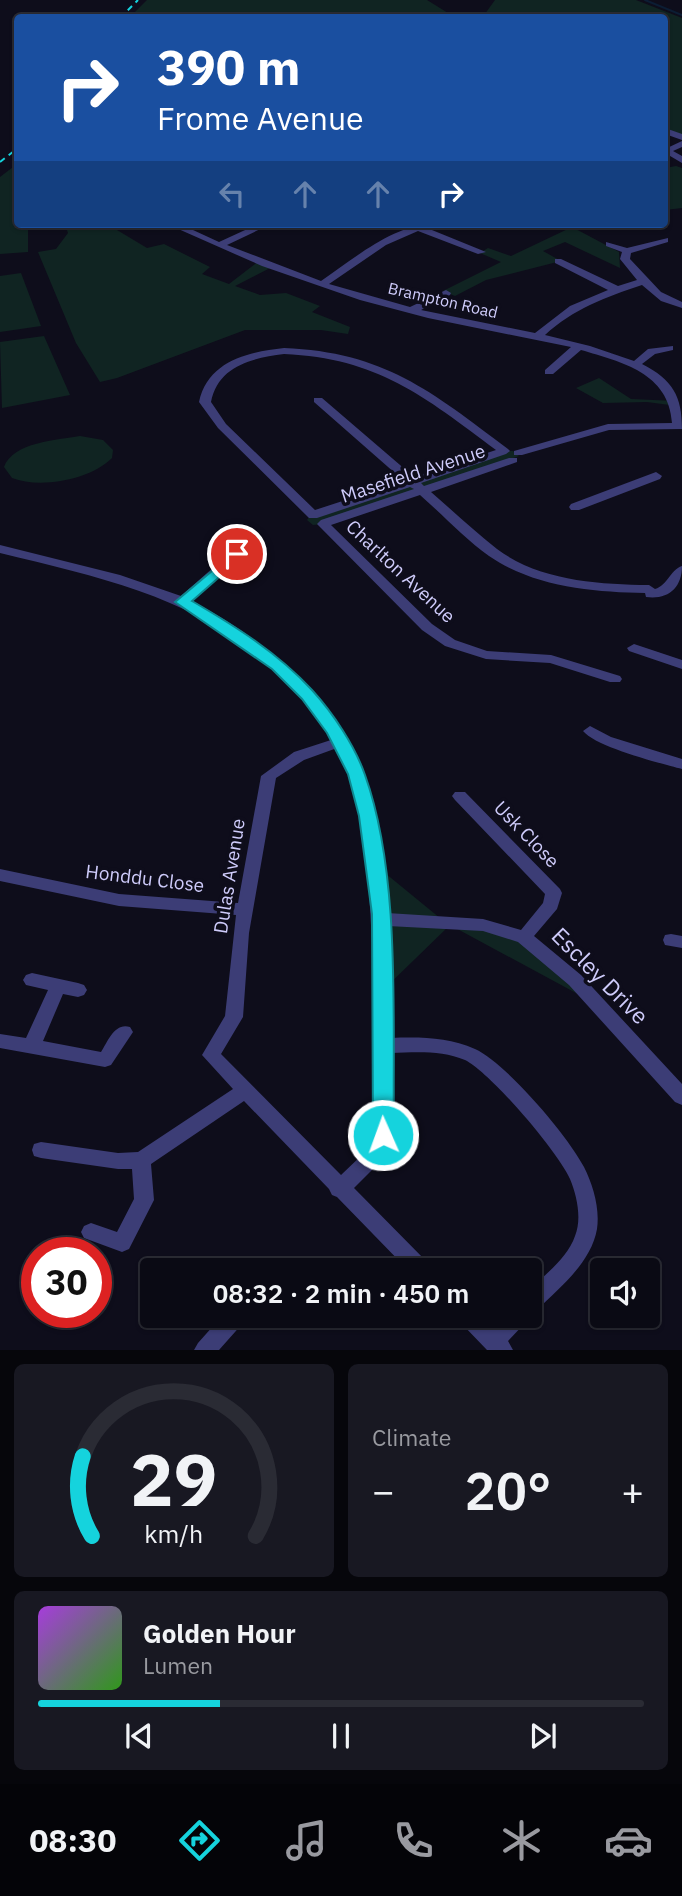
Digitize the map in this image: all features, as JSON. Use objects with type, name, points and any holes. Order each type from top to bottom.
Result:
[{"type":"street","name":"Brampton Road","points":[[182,228],[219,245],[411,311],[536,337],[635,365],[671,389],[677,403],[680,425]]},
{"type":"street","points":[[219,245],[258,228]]},
{"type":"street","points":[[324,283],[383,243],[418,228]]},
{"type":"street","points":[[427,228],[481,252]]},
{"type":"street","points":[[609,244],[627,251],[665,240]]},
{"type":"street","points":[[627,251],[625,259],[644,281],[664,300],[682,304]]},
{"type":"street","points":[[558,261],[617,290]]},
{"type":"street","points":[[536,337],[557,316],[644,281]]},
{"type":"street","points":[[411,311],[446,293]]},
{"type":"street","points":[[549,372],[577,348]]},
{"type":"street","points":[[635,365],[652,351],[669,348]]},
{"type":"street","name":"Charlton Avenue","points":[[509,454],[421,390],[393,375],[346,360],[284,350],[247,357],[230,365],[207,387],[205,402],[222,426],[427,627],[450,643],[486,655],[551,659],[615,679]]},
{"type":"street","points":[[318,400],[416,487],[495,554],[510,563],[549,579],[584,588],[650,591],[668,589],[682,570]]},
{"type":"street","name":"Masefield Avenue","points":[[319,519],[509,454],[608,427],[680,425]]},
{"type":"street","points":[[575,507],[656,476]]},
{"type":"street","points":[[0,549],[116,578],[183,602],[225,627],[278,666],[307,695],[340,742],[356,774],[368,816],[381,919],[383,1135],[377,1153],[363,1170],[339,1189]]},
{"type":"street","points":[[183,602],[237,554]]},
{"type":"street","points":[[634,648],[682,665]]},
{"type":"street","points":[[590,731],[606,740],[682,764]]},
{"type":"street","name":"Dulas Avenue","points":[[245,1091],[211,1055],[233,1017],[245,910],[269,776],[299,756],[340,742]]},
{"type":"street","name":"Usk Close","points":[[460,796],[554,893],[551,905],[524,937]]},
{"type":"street","name":"Honddu Close","points":[[0,875],[119,900],[245,910]]},
{"type":"street","name":"Escley Drive","points":[[381,919],[483,925],[524,937],[575,980],[682,1097]]},
{"type":"street","points":[[32,980],[78,990]]},
{"type":"street","points":[[32,1045],[58,986]]},
{"type":"street","points":[[0,1041],[105,1060],[124,1032]]},
{"type":"street","points":[[381,1046],[435,1045],[481,1060],[500,1077],[576,1169],[587,1203],[585,1237],[563,1269],[542,1291]]},
{"type":"street","points":[[41,1150],[118,1161],[141,1160],[245,1091],[409,1258]]},
{"type":"street","points":[[91,1232],[122,1243],[144,1200],[141,1160]]},
{"type":"street","points":[[205,1350],[225,1328]]},
{"type":"street","points":[[480,1328],[498,1346],[510,1328]]},
{"type":"green space","points":[[147,0],[427,0],[453,14],[133,14]]},
{"type":"green space","points":[[495,0],[636,0],[682,18],[682,137],[668,132],[668,14],[485,14]]},
{"type":"green space","points":[[14,166],[14,228],[28,228],[28,252],[0,254],[0,177]]},
{"type":"green space","points":[[668,167],[682,168],[682,208],[668,210]]},
{"type":"green space","points":[[66,228],[114,228],[147,248],[164,244],[210,267],[202,274],[229,284],[259,261],[274,266],[235,286],[260,295],[286,293],[320,306],[312,312],[350,327],[348,334],[321,330],[245,330],[100,382],[76,343],[38,252],[56,249],[68,233]]},
{"type":"green space","points":[[574,228],[619,252],[620,268],[565,242],[543,251],[561,261],[486,280],[455,296],[443,291],[501,262],[480,253],[488,248],[511,256]]},
{"type":"green space","points":[[21,273],[41,326],[0,332],[0,276]]},
{"type":"green space","points":[[44,336],[70,395],[2,408],[0,342]]},
{"type":"green space","points":[[599,378],[631,399],[676,401],[677,406],[647,402],[603,403],[576,388]]},
{"type":"green space","points":[[80,436],[103,440],[113,450],[112,458],[91,472],[50,482],[36,483],[12,478],[4,467],[16,452],[26,447]]},
{"type":"green space","points":[[504,451],[513,451],[519,456],[323,524],[313,525],[307,520],[310,516]]},
{"type":"green space","points":[[374,864],[446,923],[524,937],[600,1006],[450,925],[381,992]]},
{"type":"waterway","points":[[645,0],[682,15]]},
{"type":"railway","points":[[124,14],[138,0]]},
{"type":"railway","points":[[0,162],[14,151]]},
{"type":"route","points":[[237,554],[183,602],[225,627],[278,666],[307,695],[334,731],[356,774],[368,816],[381,914],[383,1135]]}]
